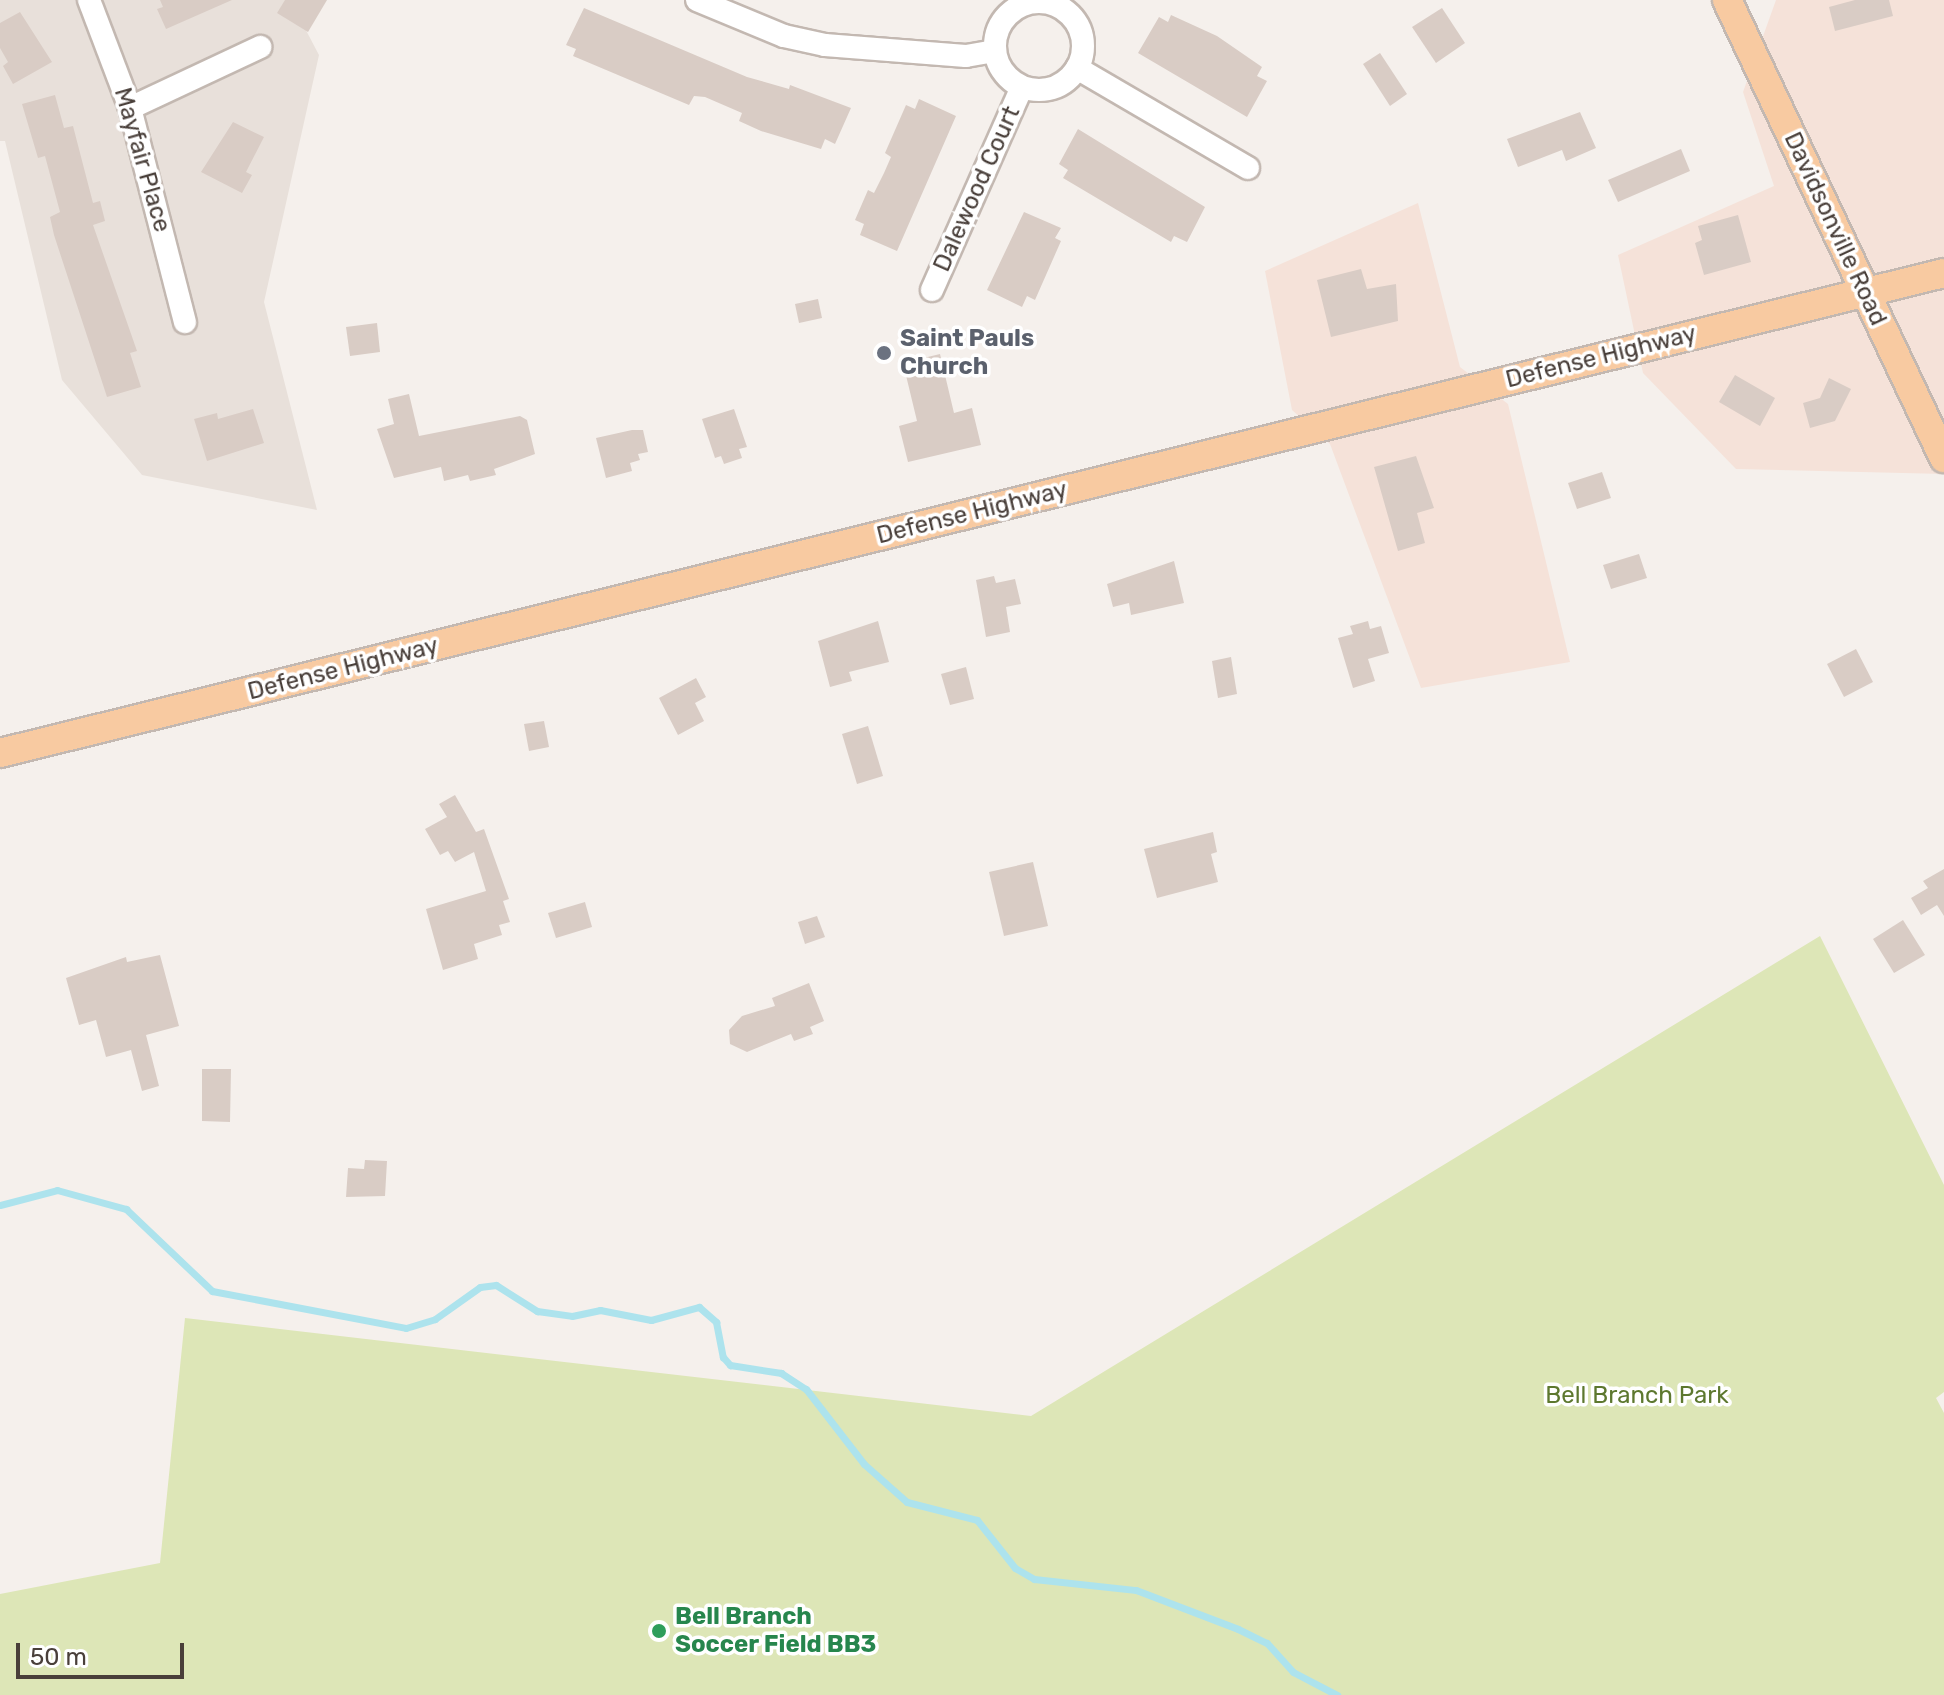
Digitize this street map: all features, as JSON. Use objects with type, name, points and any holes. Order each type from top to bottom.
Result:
[{"type":"main road","name":"Davidsonville Road","points":[[1727,0],[1863,293],[1944,458]]},
{"type":"main road","name":"Defense Highway","points":[[0,753],[1944,273]]},
{"type":"street","name":"Mayfair Place","points":[[89,0],[130,108],[185,322]]},
{"type":"street","points":[[697,0],[784,36],[825,45],[966,56],[995,51]]},
{"type":"street","points":[[1038,1],[1054,4],[1075,21],[1082,35],[1077,68],[1055,86],[1022,87],[1000,67],[995,51],[1002,21],[1023,4],[1038,1]]},
{"type":"street","points":[[130,108],[260,47]]},
{"type":"street","points":[[1077,68],[1248,168]]},
{"type":"street","name":"Dalewood Court","points":[[932,290],[1022,87]]},
{"type":"shaded area","points":[[0,0],[290,0],[319,55],[264,302],[317,510],[142,475],[62,380],[5,141],[0,141]]},
{"type":"shaded area","points":[[1776,0],[1944,0],[1944,474],[1736,469],[1643,373],[1618,255],[1774,186],[1743,92]]},
{"type":"shaded area","points":[[1418,203],[1460,367],[1508,404],[1570,662],[1421,688],[1330,444],[1292,410],[1265,271]]},
{"type":"green space","name":"Bell Branch Park","points":[[1820,936],[1944,1185],[1944,1392],[1936,1398],[1944,1413],[1944,1695],[0,1695],[0,1594],[160,1563],[185,1318],[1031,1416]]},
{"type":"building","points":[[160,0],[232,0],[166,29],[157,9],[163,7]]},
{"type":"building","points":[[285,0],[327,0],[308,32],[277,13]]},
{"type":"building","points":[[1855,0],[1889,0],[1893,16],[1835,31],[1829,7]]},
{"type":"building","points":[[584,8],[747,77],[789,89],[790,85],[851,108],[835,144],[825,139],[821,149],[761,131],[739,121],[742,113],[705,97],[694,96],[689,105],[573,56],[576,49],[566,45]]},
{"type":"building","points":[[1442,8],[1465,43],[1436,63],[1412,27]]},
{"type":"building","points":[[20,12],[52,62],[13,84],[3,66],[8,62],[0,48],[0,23]]},
{"type":"building","points":[[1171,15],[1217,36],[1262,67],[1257,76],[1267,81],[1247,117],[1138,53],[1159,17],[1168,22]]},
{"type":"building","points":[[1380,53],[1407,94],[1390,106],[1363,64]]},
{"type":"building","points":[[55,95],[64,128],[73,126],[93,203],[100,201],[105,221],[93,225],[137,351],[130,353],[141,387],[107,397],[54,235],[50,217],[60,212],[45,156],[38,158],[22,104]]},
{"type":"building","points":[[919,99],[956,116],[897,251],[860,235],[864,224],[855,220],[868,190],[874,193],[884,173],[891,157],[885,153],[906,105],[915,109]]},
{"type":"building","points":[[1580,112],[1596,148],[1566,161],[1562,150],[1518,167],[1507,139]]},
{"type":"building","points":[[233,122],[264,137],[246,172],[252,175],[242,193],[201,172]]},
{"type":"building","points":[[1078,129],[1205,207],[1187,242],[1174,236],[1171,242],[1063,178],[1068,170],[1059,164]]},
{"type":"building","points":[[1681,149],[1690,171],[1618,202],[1608,180]]},
{"type":"building","points":[[1024,212],[1061,228],[1055,238],[1061,241],[1035,300],[1027,296],[1022,307],[987,290]]},
{"type":"building","points":[[1738,215],[1751,262],[1704,275],[1695,243],[1702,240],[1698,226]]},
{"type":"building","points":[[1361,269],[1367,289],[1396,284],[1398,321],[1331,337],[1317,280]]},
{"type":"building","points":[[818,299],[822,318],[799,323],[795,304]]},
{"type":"building","points":[[377,323],[380,352],[350,356],[346,327]]},
{"type":"building","points":[[940,354],[954,413],[972,408],[981,445],[908,462],[899,426],[917,421],[903,363]]},
{"type":"building","points":[[1735,375],[1775,398],[1760,426],[1719,402]]},
{"type":"building","points":[[1829,378],[1851,389],[1835,421],[1810,428],[1803,403],[1820,398]]},
{"type":"building","points":[[409,394],[419,436],[520,416],[527,420],[535,454],[494,469],[496,475],[470,481],[468,475],[444,481],[441,467],[394,478],[377,429],[394,424],[388,399]]},
{"type":"building","points":[[253,409],[264,443],[207,461],[194,419],[217,413],[218,419]]},
{"type":"building","points":[[734,409],[747,447],[739,449],[742,458],[724,464],[721,456],[715,458],[702,419]]},
{"type":"building","points":[[643,430],[648,452],[638,454],[640,460],[630,463],[632,471],[606,478],[596,438]]},
{"type":"building","points":[[1416,456],[1434,508],[1417,513],[1425,543],[1398,551],[1374,467]]},
{"type":"building","points":[[1602,472],[1611,498],[1577,509],[1568,483]]},
{"type":"building","points":[[1639,554],[1647,578],[1611,589],[1603,565]]},
{"type":"building","points":[[1174,561],[1184,603],[1131,615],[1129,603],[1113,607],[1107,584]]},
{"type":"building","points":[[994,576],[996,583],[1015,579],[1021,604],[1006,607],[1010,632],[986,637],[976,580]]},
{"type":"building","points":[[878,621],[889,662],[849,672],[852,681],[830,687],[818,641]]},
{"type":"building","points":[[1368,621],[1370,629],[1381,626],[1389,653],[1368,659],[1375,681],[1353,688],[1338,638],[1353,634],[1350,626]]},
{"type":"building","points":[[1856,649],[1873,682],[1844,697],[1827,664]]},
{"type":"building","points":[[1231,657],[1237,694],[1218,698],[1212,661]]},
{"type":"building","points":[[966,667],[974,699],[950,705],[941,674]]},
{"type":"building","points":[[696,678],[706,697],[695,703],[704,721],[678,735],[659,698]]},
{"type":"building","points":[[544,721],[549,747],[529,751],[524,724]]},
{"type":"building","points":[[868,726],[883,776],[857,784],[842,734]]},
{"type":"building","points":[[455,795],[476,832],[484,829],[509,899],[503,901],[510,922],[499,925],[502,935],[474,944],[478,959],[443,970],[426,909],[486,891],[474,852],[455,862],[448,851],[440,855],[425,829],[447,817],[439,804]]},
{"type":"building","points":[[1213,832],[1217,852],[1211,854],[1218,882],[1157,898],[1144,849]]},
{"type":"building","points":[[1033,862],[1048,926],[1004,936],[989,872]]},
{"type":"building","points":[[1944,869],[1944,916],[1937,905],[1921,915],[1911,898],[1928,888],[1923,881]]},
{"type":"building","points":[[585,902],[592,927],[556,938],[548,913]]},
{"type":"building","points":[[817,916],[825,937],[805,944],[798,922]]},
{"type":"building","points":[[1903,920],[1925,955],[1894,973],[1873,939]]},
{"type":"building","points":[[160,955],[179,1026],[146,1035],[159,1086],[142,1091],[131,1050],[106,1057],[96,1020],[79,1025],[66,978],[126,957],[127,962]]},
{"type":"building","points":[[809,983],[824,1021],[810,1027],[813,1034],[794,1041],[791,1034],[747,1052],[730,1044],[729,1030],[742,1016],[775,1006],[772,998]]},
{"type":"building","points":[[202,1069],[231,1069],[230,1122],[202,1121]]},
{"type":"building","points":[[365,1160],[387,1161],[385,1196],[346,1197],[348,1168],[364,1169]]},
{"type":"waterway","points":[[0,1205],[57,1190],[126,1209],[212,1291],[406,1328],[435,1319],[480,1287],[496,1285],[537,1311],[572,1316],[600,1310],[651,1320],[699,1307],[716,1322],[723,1357],[730,1365],[781,1373],[806,1389],[864,1464],[907,1502],[977,1520],[1015,1568],[1034,1579],[1136,1590],[1238,1629],[1267,1643],[1293,1672],[1337,1695]]},
{"type":"place","name":"Saint Pauls Church","points":[[884,353]]},
{"type":"place","name":"Bell Branch Soccer Field BB3","points":[[659,1631]]}]
